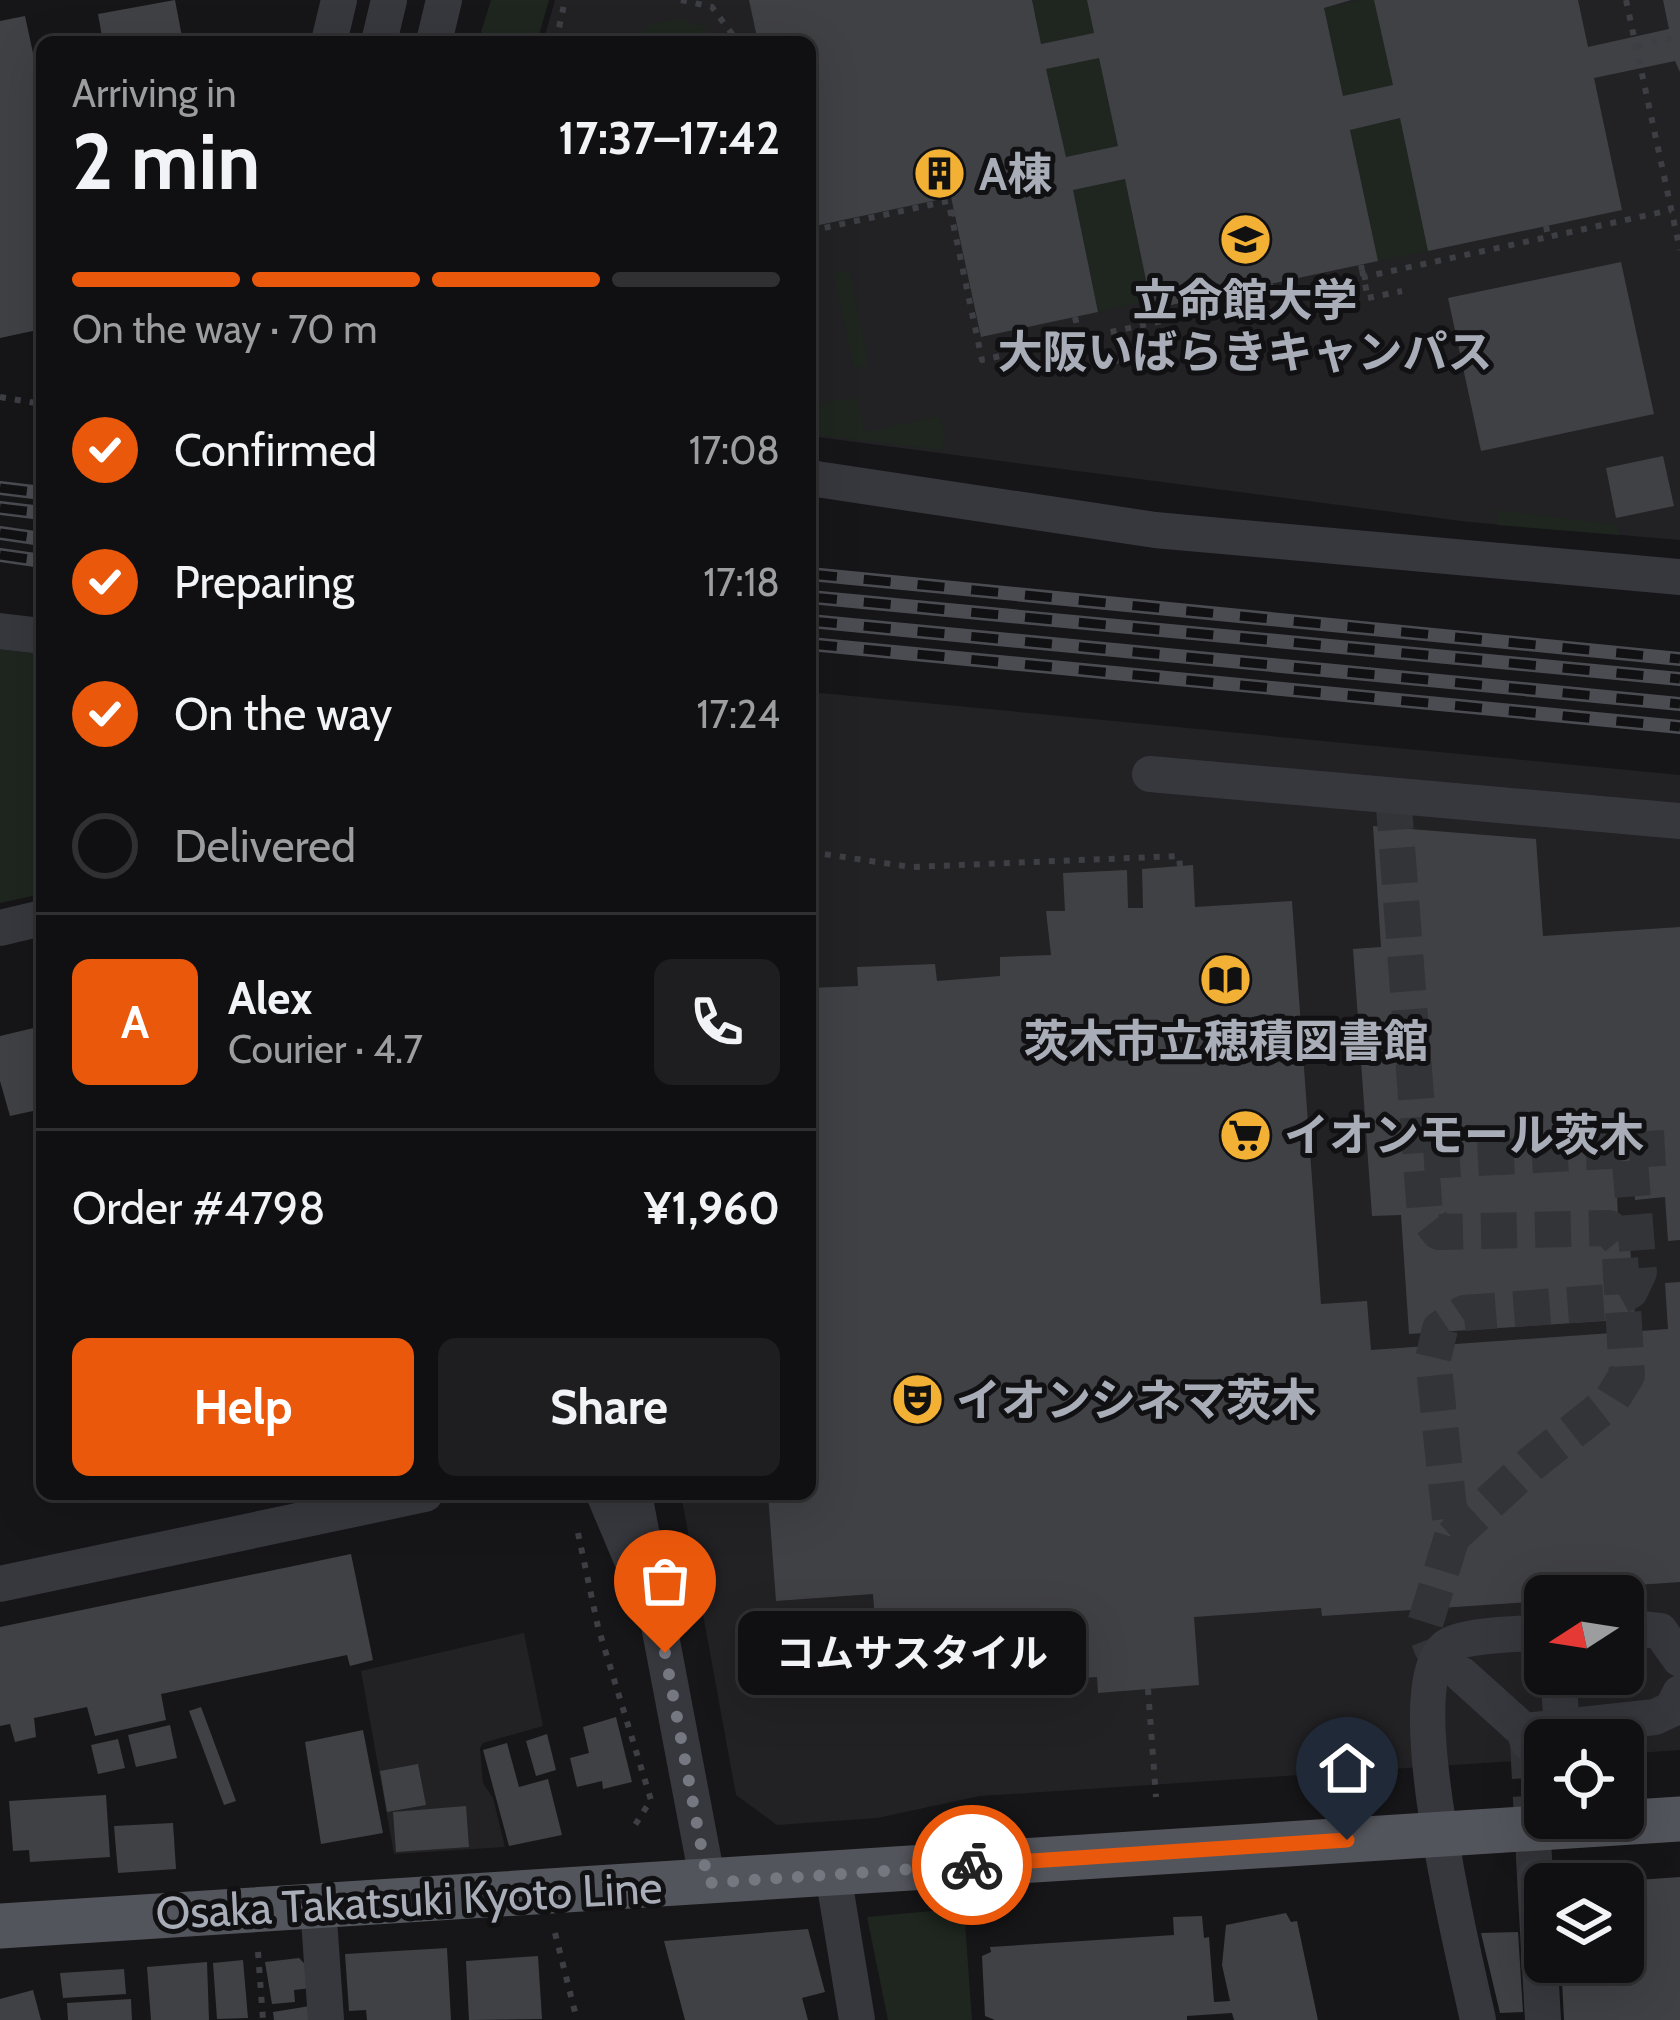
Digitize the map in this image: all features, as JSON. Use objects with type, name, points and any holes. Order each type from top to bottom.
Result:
[{"type":"main road","name":"Osaka Takatsuki Kyoto Line","points":[[1644,1821],[1680,1820]]},
{"type":"main road","name":"Osaka Takatsuki Kyoto Line","points":[[0,1926],[1524,1826]]},
{"type":"street","points":[[330,36],[339,0]]},
{"type":"street","points":[[380,36],[389,0]]},
{"type":"street","points":[[435,36],[444,0]]},
{"type":"street","points":[[816,479],[1155,530],[1680,577]]},
{"type":"street","points":[[0,631],[36,635]]},
{"type":"street","points":[[1150,774],[1680,821]]},
{"type":"street","points":[[0,928],[36,919]]},
{"type":"street","points":[[0,1584],[397,1500]]},
{"type":"street","points":[[635,1500],[708,1883]]},
{"type":"street","points":[[589,1505],[657,1611]]},
{"type":"street","points":[[1644,1629],[1660,1631],[1680,1659]]},
{"type":"street","points":[[1478,2020],[1441,1833],[1427,1702],[1433,1664],[1456,1641],[1524,1634]]},
{"type":"street","points":[[1462,1676],[1524,1727]]},
{"type":"street","points":[[1644,1719],[1672,1708],[1680,1693]]},
{"type":"street","points":[[833,1874],[857,2020]]},
{"type":"street","points":[[318,1905],[326,2020]]},
{"type":"street","points":[[1541,1983],[1543,2020]]},
{"type":"path","points":[[557,36],[565,0]]},
{"type":"path","points":[[680,0],[712,7],[734,36]]},
{"type":"path","points":[[1626,0],[1680,250]]},
{"type":"path","points":[[1636,46],[1680,37]]},
{"type":"path","points":[[816,230],[948,201],[982,360],[1671,209]]},
{"type":"path","points":[[1546,226],[1548,237]]},
{"type":"path","points":[[1361,267],[1367,298],[1402,291]]},
{"type":"path","points":[[1270,284],[1272,297]]},
{"type":"path","points":[[1075,316],[1087,368],[1120,361]]},
{"type":"path","points":[[0,397],[36,403]]},
{"type":"path","points":[[816,853],[911,867],[1179,856],[1180,866]]},
{"type":"path","points":[[1109,860],[1109,871]]},
{"type":"path","points":[[589,1505],[598,1627],[651,1800],[635,1825]]},
{"type":"path","points":[[1148,1689],[1156,1797]]},
{"type":"path","points":[[1329,1786],[1327,1762],[1368,1760]]},
{"type":"path","points":[[554,1929],[577,2020]]},
{"type":"path","points":[[258,1945],[263,2020]]},
{"type":"shaded area","points":[[491,0],[549,0],[539,36],[480,36]]},
{"type":"shaded area","name":"立命館大学 大阪いばらきキャンパス","points":[[555,0],[1680,0],[1680,540],[1469,522],[816,437],[816,36],[545,36]]},
{"type":"shaded area","points":[[1032,0],[1087,0],[1094,33],[1041,44]]},
{"type":"shaded area","points":[[1374,0],[1393,85],[1343,96],[1324,8]]},
{"type":"shaded area","points":[[678,19],[702,26],[712,36],[633,36],[652,24]]},
{"type":"shaded area","points":[[1099,58],[1118,146],[1066,157],[1046,69]]},
{"type":"shaded area","points":[[1400,118],[1428,251],[1378,261],[1350,130]]},
{"type":"shaded area","points":[[1125,179],[1150,300],[1098,312],[1073,190]]},
{"type":"shaded area","points":[[849,271],[869,365],[854,368],[834,274]]},
{"type":"shaded area","points":[[857,397],[865,432],[940,416],[945,438],[941,450],[816,435],[816,405]]},
{"type":"shaded area","points":[[1497,510],[1618,525],[1620,535],[1497,525]]},
{"type":"shaded area","points":[[0,640],[36,644],[36,895],[0,903]]},
{"type":"shaded area","name":"イオンモール茨木","points":[[816,693],[1680,775],[1680,1750],[1644,1753],[1644,1719],[1524,1719],[1524,1760],[980,1796],[877,1818],[777,1825],[736,1795],[682,1500],[816,1500]]},
{"type":"shaded area","points":[[524,1633],[543,1726],[483,1743],[480,1748],[483,1783],[493,1798],[505,1847],[394,1854],[361,1671]]},
{"type":"shaded area","points":[[964,1908],[972,2020],[888,2020],[867,1917]]},
{"type":"building","points":[[175,0],[182,36],[102,36],[98,14]]},
{"type":"building","points":[[749,0],[1032,0],[1041,44],[1094,33],[1087,0],[1351,0],[1324,8],[1343,96],[1393,85],[1374,0],[1578,0],[1588,47],[1669,29],[1663,0],[1680,0],[1680,72],[1675,61],[1594,78],[1622,210],[1428,251],[1400,118],[1350,130],[1378,261],[1152,309],[1125,179],[1073,190],[1098,312],[981,337],[951,197],[816,226],[816,36],[757,36]],"holes":[[[1099,58],[1118,146],[1066,157],[1046,69]]]},
{"type":"building","points":[[25,16],[36,67],[36,330],[0,338],[0,21]]},
{"type":"building","points":[[1621,262],[1654,414],[1481,451],[1448,298]]},
{"type":"building","points":[[1663,456],[1674,506],[1616,518],[1606,468]]},
{"type":"building","points":[[1373,826],[1536,839],[1543,936],[1680,927],[1680,1240],[1668,1241],[1665,1197],[1635,1200],[1633,1176],[1616,1177],[1618,1216],[1628,1216],[1635,1319],[1409,1334],[1401,1215],[1372,1216],[1353,949],[1381,947]]},
{"type":"building","points":[[1193,865],[1195,907],[1292,901],[1321,1304],[1367,1301],[1371,1350],[1668,1329],[1665,1283],[1680,1282],[1680,1582],[1644,1585],[1644,1575],[1524,1575],[1524,1602],[1322,1616],[1321,1608],[1194,1617],[1199,1685],[1098,1693],[1097,1677],[880,1692],[873,1594],[776,1601],[768,1500],[816,1500],[816,988],[858,986],[857,967],[935,964],[937,981],[1000,976],[1000,957],[1051,955],[1046,911],[1065,911],[1063,873],[1127,870],[1128,908],[1143,908],[1142,869]]},
{"type":"building","points":[[36,1027],[36,1110],[10,1116],[0,1081],[0,1036]]},
{"type":"building","points":[[351,1554],[373,1660],[350,1666],[347,1655],[161,1694],[166,1720],[95,1736],[87,1707],[34,1718],[36,1737],[15,1742],[10,1724],[0,1726],[0,1627]]},
{"type":"building","points":[[201,1707],[236,1801],[224,1805],[189,1711]]},
{"type":"building","points":[[616,1717],[632,1782],[603,1789],[602,1781],[577,1787],[570,1758],[589,1753],[583,1727]]},
{"type":"building","points":[[170,1725],[177,1758],[136,1767],[128,1735]]},
{"type":"building","points":[[363,1730],[383,1833],[321,1844],[305,1742]]},
{"type":"building","points":[[547,1734],[556,1770],[536,1776],[526,1741]]},
{"type":"building","points":[[118,1739],[125,1768],[98,1774],[91,1745]]},
{"type":"building","points":[[507,1743],[519,1787],[548,1779],[562,1835],[509,1846],[483,1750]]},
{"type":"building","points":[[418,1764],[426,1805],[387,1812],[380,1771]]},
{"type":"building","points":[[106,1795],[110,1857],[30,1862],[29,1850],[13,1851],[9,1801]]},
{"type":"building","points":[[466,1806],[469,1847],[396,1852],[393,1812]]},
{"type":"building","points":[[173,1823],[176,1869],[118,1873],[114,1826]]},
{"type":"building","points":[[1680,1877],[1680,2020],[1564,2020],[1562,1983],[1644,1983],[1644,1880]]},
{"type":"building","points":[[1286,1913],[1291,1922],[1297,1921],[1318,2020],[1234,2020],[1232,2013],[1187,2016],[1187,2020],[995,2020],[985,2016],[982,1956],[991,1952],[990,1947],[1174,1935],[1173,1917],[1202,1916],[1204,1938],[1209,1937],[1214,2002],[1230,2001],[1222,1965],[1226,1925]]},
{"type":"building","points":[[808,1929],[825,1992],[802,1998],[808,2020],[685,2020],[664,1941]]},
{"type":"building","points":[[1518,1932],[1523,2012],[1500,2013],[1481,1933]]},
{"type":"building","points":[[447,1948],[451,2020],[367,2020],[366,2010],[349,2011],[345,1954]]},
{"type":"building","points":[[538,1956],[542,2019],[469,2020],[466,1961]]},
{"type":"building","points":[[299,1958],[310,1969],[312,1988],[294,1990],[295,2002],[272,2004],[265,1962]]},
{"type":"building","points":[[243,1960],[248,2018],[217,2019],[213,1963]]},
{"type":"building","points":[[207,1962],[209,2020],[151,2020],[147,1967]]},
{"type":"building","points":[[124,1969],[126,1994],[63,1998],[60,1973]]},
{"type":"building","points":[[33,1990],[41,2020],[0,2020],[0,1999]]},
{"type":"building","points":[[131,1999],[132,2020],[68,2020],[67,2003]]},
{"type":"building","points":[[310,2006],[311,2020],[274,2020],[273,2012]]},
{"type":"tunnel","points":[[1393,794],[1425,1214],[1439,1232],[1609,1228],[1619,1240],[1627,1375],[1611,1401],[1531,1464],[1452,1537]]},
{"type":"tunnel","points":[[1629,1150],[1680,1147]]},
{"type":"tunnel","points":[[1424,1161],[1629,1150],[1639,1272],[1630,1291],[1610,1302],[1464,1313],[1440,1329],[1433,1359],[1452,1537],[1424,1627],[1432,1648],[1462,1675]]},
{"type":"tunnel","points":[[1533,1839],[1534,1863]]},
{"type":"railway","points":[[0,488],[36,492]]},
{"type":"railway","points":[[0,508],[36,512]]},
{"type":"railway","points":[[0,533],[36,538]]},
{"type":"railway","points":[[0,555],[36,560]]},
{"type":"railway","points":[[816,575],[1680,659]]},
{"type":"railway","points":[[816,598],[1680,679]]},
{"type":"railway","points":[[816,622],[1680,704]]},
{"type":"railway","points":[[816,645],[1680,727]]},
{"type":"way so far","points":[[665,1653],[700,1820],[708,1883],[972,1865]]},
{"type":"place","name":"A棟","points":[[940,174]]},
{"type":"place","name":"立命館大学 大阪いばらきキャンパス","points":[[1245,239]]},
{"type":"place","name":"茨木市立穂積図書館","points":[[1226,980]]},
{"type":"place","name":"イオンモール茨木","points":[[1245,1135]]},
{"type":"place","name":"イオンシネマ茨木","points":[[917,1400]]},
{"type":"place","name":"コムサスタイル","points":[[665,1653]]},
{"type":"route","points":[[972,1865],[1347,1840]]}]
